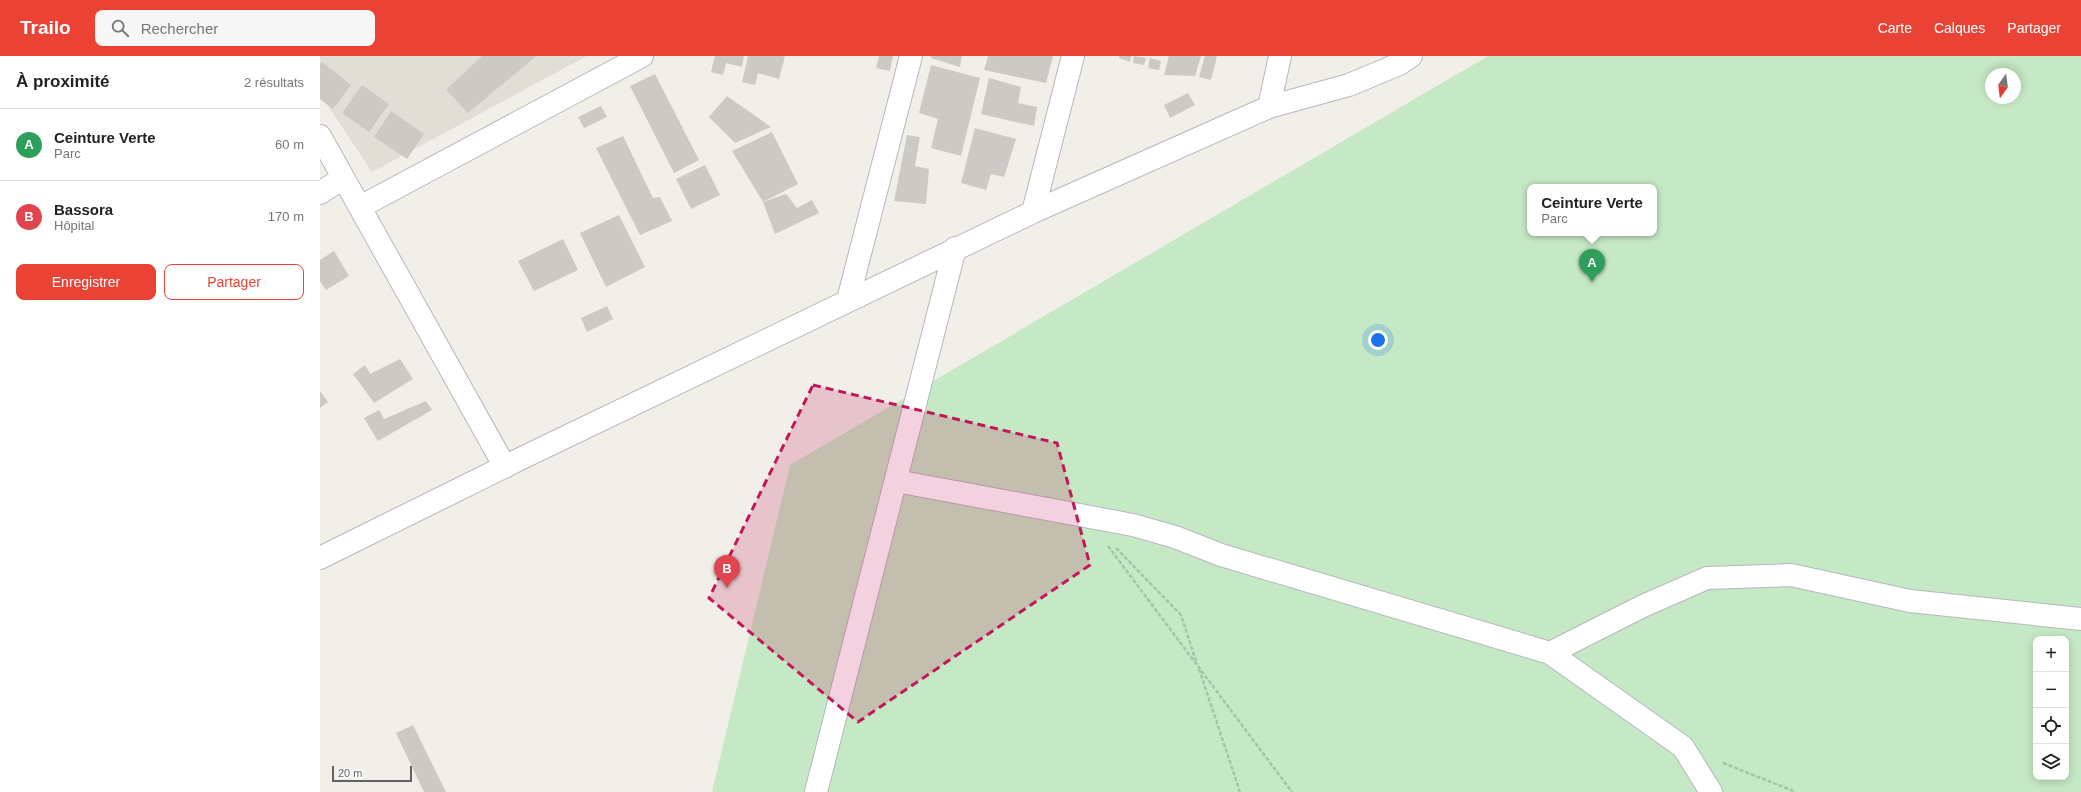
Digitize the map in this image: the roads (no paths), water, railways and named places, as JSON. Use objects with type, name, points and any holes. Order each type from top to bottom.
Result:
[{"type":"street","points":[[360,207],[642,56]]},
{"type":"street","points":[[848,300],[911,56]]},
{"type":"street","points":[[1033,212],[1073,56]]},
{"type":"street","points":[[1268,108],[1280,56]]},
{"type":"street","points":[[320,558],[955,248],[1033,212],[1268,108],[1349,85],[1399,64],[1411,56]]},
{"type":"street","points":[[320,136],[505,467]]},
{"type":"street","points":[[320,193],[343,178]]},
{"type":"street","points":[[816,792],[955,248]]},
{"type":"street","points":[[896,481],[1133,525],[1175,537],[1220,555],[1550,654],[1683,747],[1711,792]]},
{"type":"street","points":[[1550,654],[1643,606],[1707,578],[1791,575],[1910,600],[2081,619]]},
{"type":"place","name":"Ceinture Verte","points":[[1592,282]]},
{"type":"place","name":"Bassora","points":[[727,588]]}]
